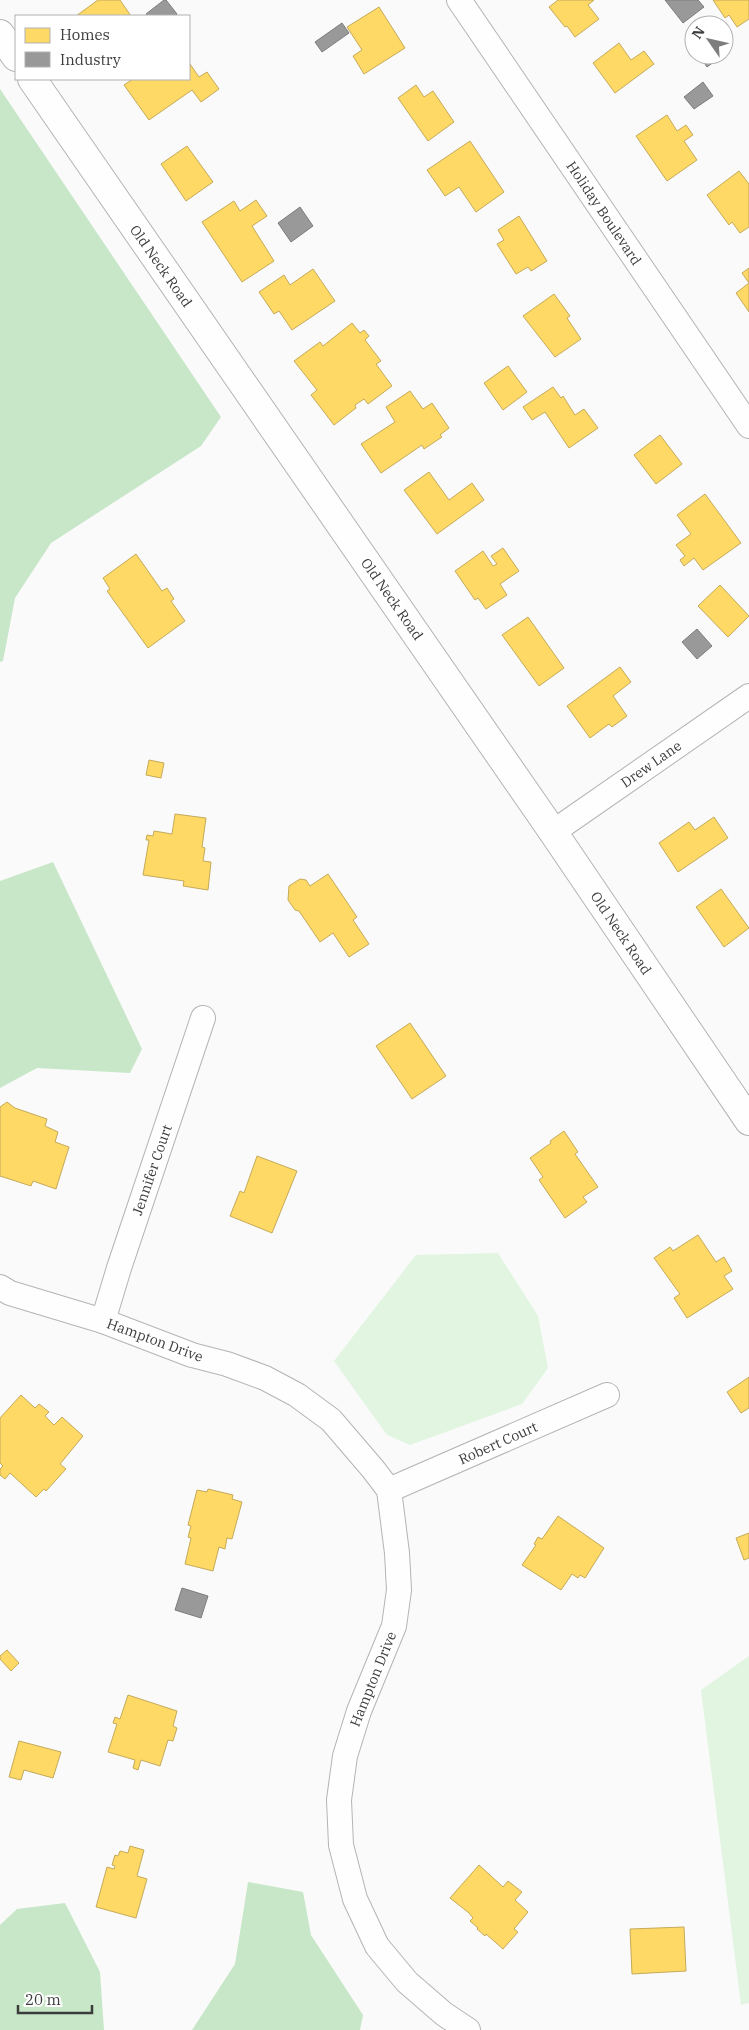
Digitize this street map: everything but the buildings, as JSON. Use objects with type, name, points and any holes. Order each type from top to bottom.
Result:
[{"type":"street","name":"Holiday Boulevard","points":[[459,0],[749,426]]},
{"type":"street","points":[[0,34],[15,56]]},
{"type":"street","name":"Old Neck Road","points":[[33,80],[553,832],[749,1121]]},
{"type":"street","name":"Drew Lane","points":[[553,832],[749,696]]},
{"type":"street","name":"Jennifer Court","points":[[103,1321],[203,1018]]},
{"type":"street","name":"Hampton Drive","points":[[0,1287],[10,1293],[103,1321],[192,1355],[227,1364],[265,1378],[297,1395],[331,1420],[373,1468],[388,1490],[399,1581],[394,1626],[359,1711],[345,1756],[339,1800],[342,1844],[355,1900],[377,1946],[407,1982],[444,2014],[468,2030]]},
{"type":"street","name":"Robert Court","points":[[388,1490],[607,1395]]},
{"type":"green space","points":[[0,89],[221,417],[201,446],[51,543],[15,598],[3,661],[0,662]]},
{"type":"green space","points":[[53,862],[142,1049],[130,1073],[37,1068],[0,1088],[0,881]]},
{"type":"green space","points":[[498,1253],[538,1316],[548,1368],[522,1404],[410,1445],[387,1435],[334,1361],[416,1255]]},
{"type":"green space","points":[[749,1656],[749,2003],[741,2005],[701,1690]]},
{"type":"green space","points":[[248,1882],[303,1892],[311,1935],[363,2015],[360,2030],[192,2030],[235,1964]]},
{"type":"green space","points":[[65,1903],[100,1972],[104,2030],[0,2030],[0,1925],[17,1909]]}]
